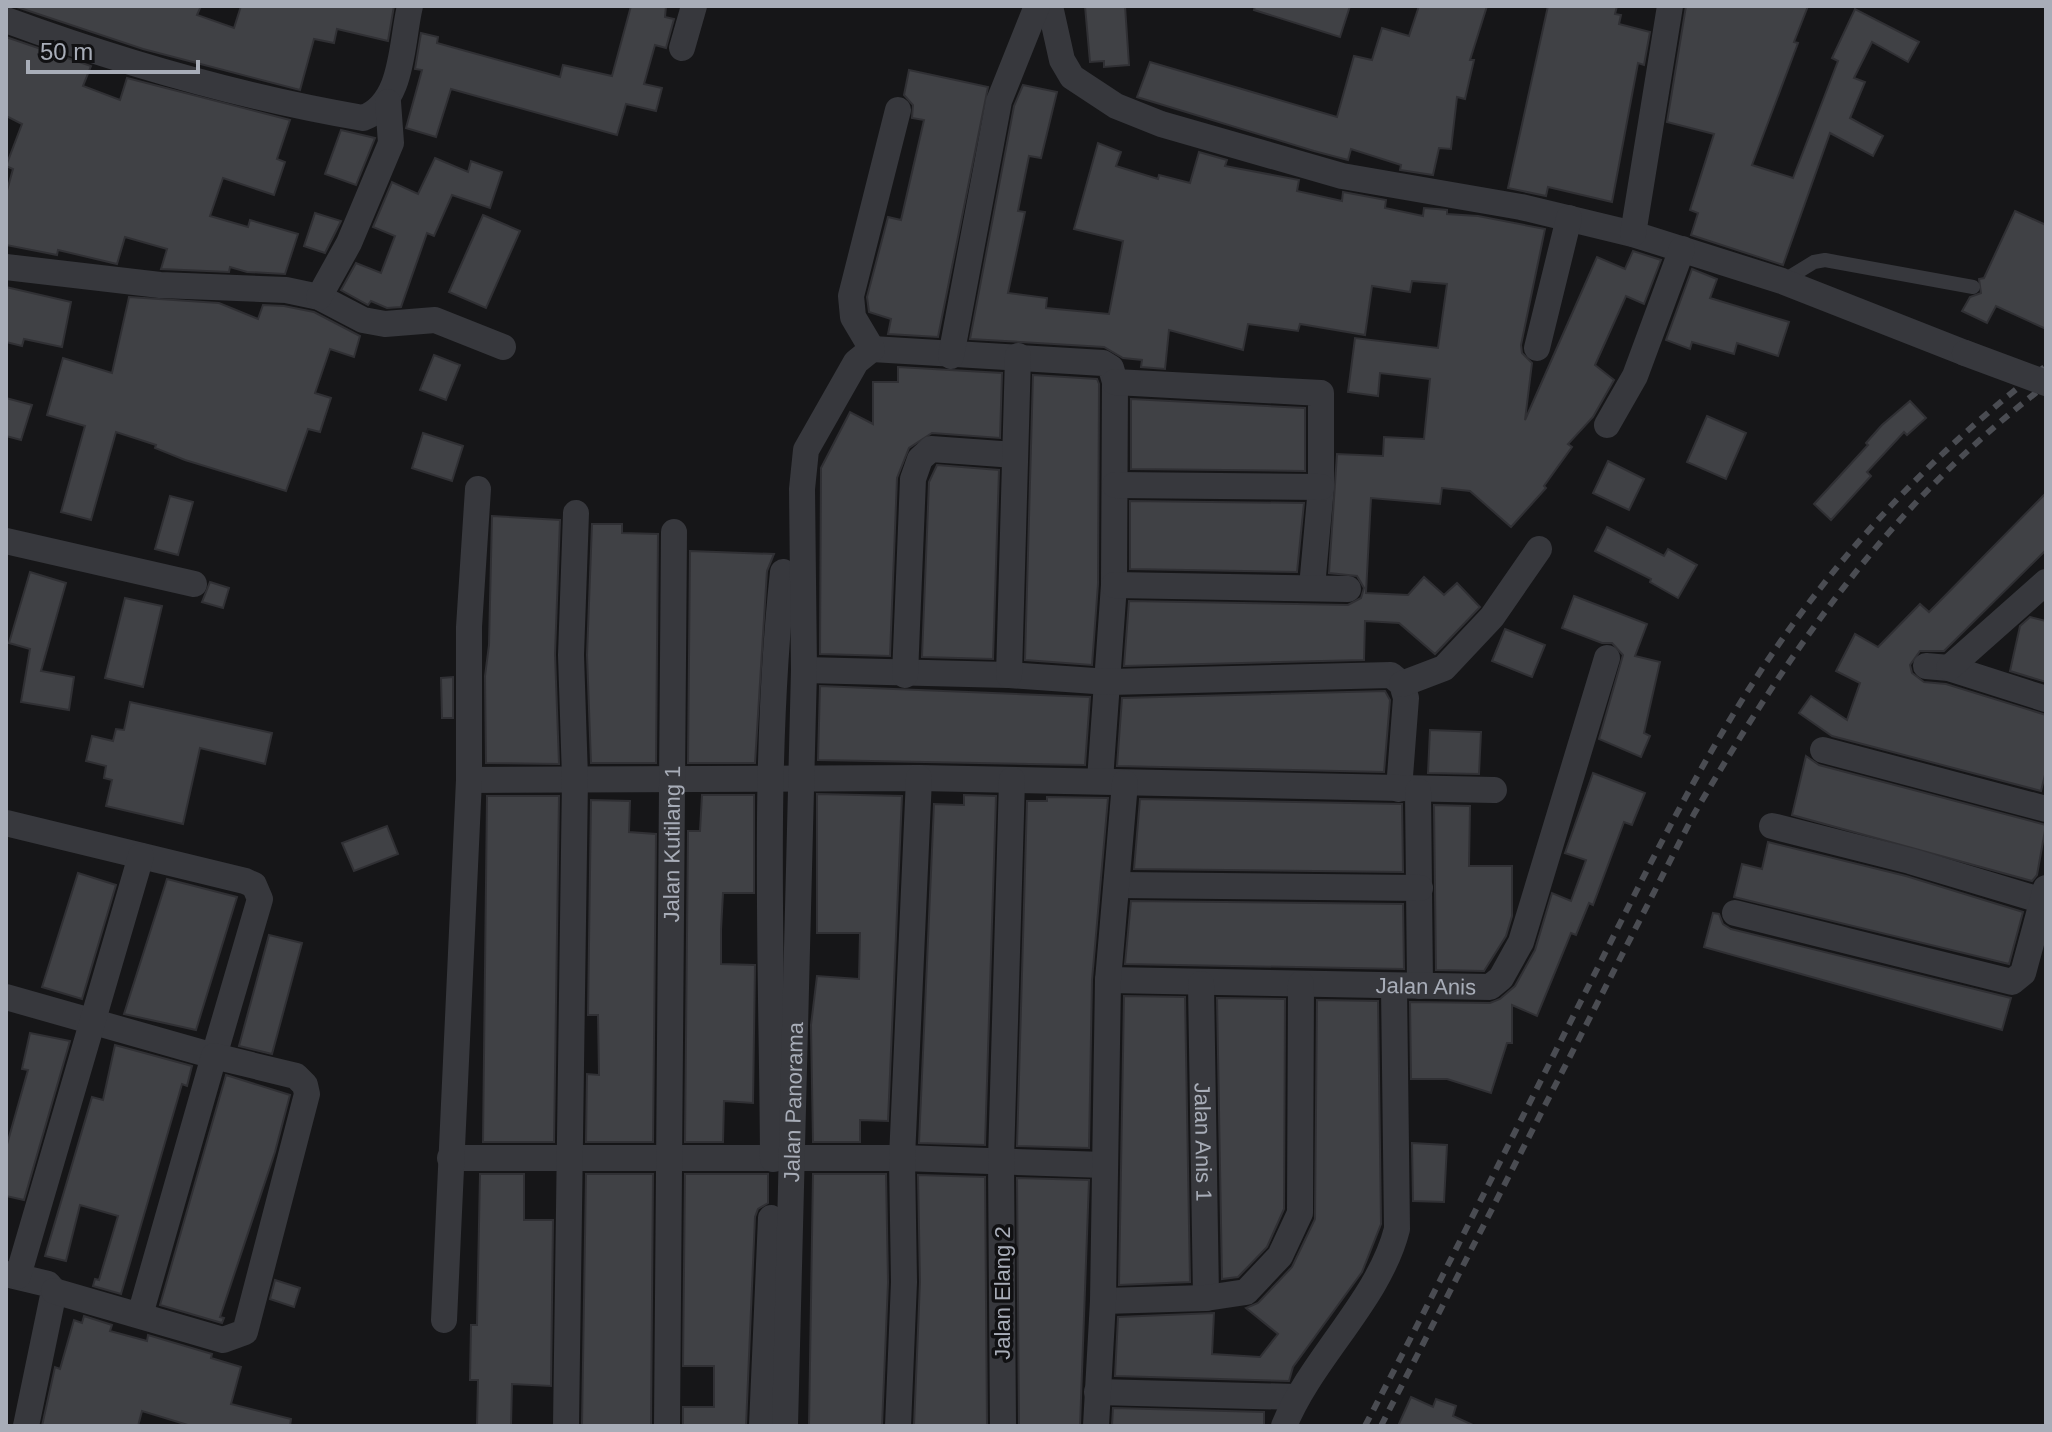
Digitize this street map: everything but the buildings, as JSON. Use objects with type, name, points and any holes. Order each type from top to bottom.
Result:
[{"type":"street","points":[[319,297],[349,243],[391,143],[388,102],[410,6]]},
{"type":"street","points":[[682,48],[694,6]]},
{"type":"street","points":[[951,356],[999,101],[1037,6]]},
{"type":"street","points":[[1050,6],[1062,60],[1072,77],[1116,106],[1220,143],[1342,176],[1569,218],[1633,234],[1782,281],[2046,383]]},
{"type":"street","points":[[1633,234],[1670,6]]},
{"type":"street","points":[[6,20],[97,53],[270,102],[363,118],[377,113],[388,102]]},
{"type":"street","points":[[898,110],[851,296],[853,317],[872,349],[1103,363],[1111,368],[1115,382],[1114,585],[1109,682],[1117,885],[1108,980],[1103,1301],[1096,1426]]},
{"type":"street","points":[[1537,348],[1569,218]]},
{"type":"street","points":[[1607,425],[1635,376],[1682,249]]},
{"type":"street","points":[[6,267],[160,285],[286,290],[319,297],[363,320],[385,324],[435,320],[503,347]]},
{"type":"street","name":"Jalan Panorama","points":[[785,1426],[781,1159],[802,778],[802,489],[806,450],[856,362],[872,349]]},
{"type":"street","points":[[1009,675],[1018,356]]},
{"type":"street","points":[[1115,382],[1321,393],[1321,487],[1312,587]]},
{"type":"street","points":[[905,675],[913,479],[920,459],[931,449],[1015,455]]},
{"type":"street","points":[[1115,485],[1321,487]]},
{"type":"street","points":[[444,1320],[469,780],[469,627],[478,489]]},
{"type":"street","points":[[566,1426],[575,778],[571,655],[576,513]]},
{"type":"street","name":"Jalan Kutilang 1","points":[[667,1426],[674,532]]},
{"type":"street","points":[[6,541],[194,584]]},
{"type":"street","points":[[1402,684],[1444,668],[1492,617],[1539,549]]},
{"type":"street","points":[[762,1426],[781,1159],[771,781],[776,637],[783,572]]},
{"type":"street","points":[[2046,582],[1937,667],[2046,699]]},
{"type":"street","points":[[1114,585],[1348,589]]},
{"type":"street","name":"Jalan Anis","points":[[1108,980],[1490,987],[1513,959],[1533,905],[1607,658]]},
{"type":"street","points":[[804,670],[905,675],[1009,675],[1109,682],[1391,675],[1402,684],[1406,698],[1408,790],[1420,888],[1407,986],[1397,1229],[1383,1267],[1296,1397],[1284,1426]]},
{"type":"street","points":[[1823,750],[2046,809]]},
{"type":"street","points":[[469,780],[919,778],[1494,790]]},
{"type":"street","points":[[898,1426],[904,1282],[902,1158],[919,778]]},
{"type":"street","name":"Jalan Elang 2","points":[[1003,1426],[1001,1160],[1012,780]]},
{"type":"street","points":[[6,823],[245,881],[258,891],[260,899],[140,1315]]},
{"type":"street","points":[[1735,913],[2012,982],[2023,973],[2044,894],[1772,826]]},
{"type":"street","points":[[6,997],[91,1023],[296,1076],[305,1085],[307,1094],[245,1332],[223,1340],[54,1291],[48,1284],[12,1275],[91,1023],[141,856]]},
{"type":"street","points":[[1117,885],[1420,888]]},
{"type":"street","name":"Jalan Anis 1","points":[[1201,984],[1206,1298]]},
{"type":"street","points":[[1103,1301],[1206,1298],[1250,1291],[1280,1256],[1298,1219],[1301,984]]},
{"type":"street","points":[[450,1158],[902,1158],[1104,1165]]},
{"type":"street","points":[[26,1426],[54,1291]]},
{"type":"street","points":[[1097,1392],[1296,1397]]},
{"type":"lane","points":[[1782,281],[1814,262],[1825,260],[1973,287]]},
{"type":"railway","points":[[1365,1426],[1655,854],[1705,762],[1759,674],[1816,594],[1875,523],[1940,456],[2046,366]]},
{"type":"railway","points":[[1381,1426],[1694,814],[1768,693],[1807,636],[1892,529],[1990,431],[2046,385]]}]
